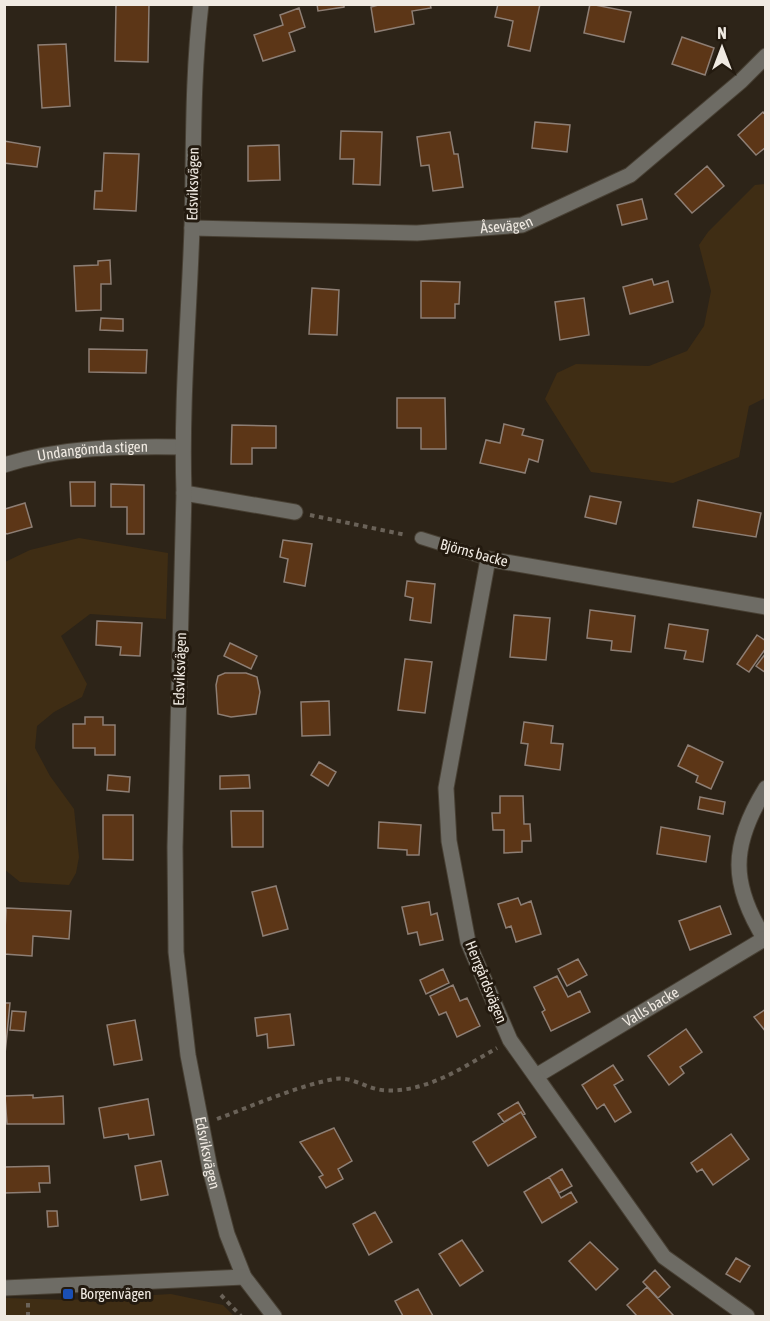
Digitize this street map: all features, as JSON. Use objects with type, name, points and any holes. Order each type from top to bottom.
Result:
[{"type":"street","name":"Edsviksvägen","points":[[201,4],[196,50],[192,228],[182,447],[184,493],[175,847],[176,952],[188,1055],[226,1234],[244,1277],[274,1317]]},
{"type":"street","name":"Åsevägen","points":[[192,228],[417,233],[522,225],[630,175],[741,81],[765,56]]},
{"type":"street","name":"Undangömda stigen","points":[[4,465],[31,457],[126,446],[182,447]]},
{"type":"street","points":[[184,493],[295,512]]},
{"type":"street","name":"Björns backe","points":[[488,559],[765,608]]},
{"type":"street","name":"Herrgårdsvägen","points":[[488,559],[446,788],[449,841],[468,942],[510,1040],[664,1257],[747,1317]]},
{"type":"street","points":[[765,788],[747,819],[740,846],[739,883],[751,918],[765,940]]},
{"type":"street","name":"Valls backe","points":[[536,1076],[765,940]]},
{"type":"street","points":[[4,1288],[244,1277]]},
{"type":"lane","name":"Björns backe","points":[[421,538],[488,559]]},
{"type":"path","name":"Björns backe","points":[[295,512],[421,538]]},
{"type":"path","points":[[202,1125],[310,1085],[337,1079],[355,1080],[381,1090],[409,1089],[447,1076],[510,1040]]},
{"type":"path","points":[[207,1280],[241,1317]]},
{"type":"shaded area","points":[[765,184],[765,398],[749,406],[739,457],[673,483],[591,472],[545,399],[557,373],[576,364],[649,366],[687,351],[704,326],[711,291],[699,245],[708,232],[755,185]]},
{"type":"shaded area","points":[[79,538],[168,553],[166,619],[90,614],[61,636],[87,684],[82,697],[54,712],[37,726],[35,748],[50,776],[74,809],[79,857],[76,873],[69,885],[20,882],[4,869],[7,805],[4,766],[5,562],[30,550]]},
{"type":"shaded area","points":[[171,1294],[223,1305],[234,1316],[5,1316],[5,1298],[68,1300]]},
{"type":"building","points":[[116,4],[149,4],[148,62],[115,61]]},
{"type":"building","points":[[317,4],[344,4],[344,7],[318,11]]},
{"type":"building","points":[[382,4],[430,4],[431,8],[412,11],[414,24],[375,32],[371,7]]},
{"type":"building","points":[[498,4],[540,4],[530,51],[508,46],[513,21],[495,17]]},
{"type":"building","points":[[590,4],[631,12],[624,42],[584,33]]},
{"type":"building","points":[[299,8],[305,27],[289,33],[295,51],[263,61],[254,35],[283,25],[280,15]]},
{"type":"building","points":[[682,37],[714,48],[705,75],[672,64]]},
{"type":"building","points":[[66,44],[70,106],[42,108],[38,45]]},
{"type":"building","points":[[763,112],[766,115],[766,147],[756,155],[738,135]]},
{"type":"building","points":[[535,122],[570,125],[567,152],[532,148]]},
{"type":"building","points":[[341,131],[382,132],[380,185],[353,184],[354,159],[340,159]]},
{"type":"building","points":[[450,132],[454,154],[458,154],[463,187],[433,191],[429,165],[421,166],[417,137]]},
{"type":"building","points":[[4,141],[40,147],[37,167],[4,163]]},
{"type":"building","points":[[279,145],[280,180],[248,181],[248,146]]},
{"type":"building","points":[[104,153],[139,154],[136,211],[94,209],[95,191],[102,191]]},
{"type":"building","points":[[707,166],[724,186],[692,213],[675,194]]},
{"type":"building","points":[[642,199],[647,219],[622,225],[617,205]]},
{"type":"building","points":[[110,260],[111,284],[101,284],[101,310],[76,311],[74,266],[98,265],[98,261]]},
{"type":"building","points":[[652,279],[654,285],[668,281],[673,302],[630,314],[623,287]]},
{"type":"building","points":[[421,281],[460,282],[459,304],[455,304],[455,318],[421,318]]},
{"type":"building","points":[[312,288],[339,290],[337,335],[309,334]]},
{"type":"building","points":[[584,298],[589,335],[560,340],[555,302]]},
{"type":"building","points":[[101,318],[123,319],[123,331],[100,330]]},
{"type":"building","points":[[89,349],[147,350],[146,373],[89,372]]},
{"type":"building","points":[[397,398],[445,398],[446,449],[421,449],[421,428],[397,428]]},
{"type":"building","points":[[504,424],[524,429],[522,435],[543,440],[538,462],[529,459],[525,473],[480,463],[486,440],[500,443]]},
{"type":"building","points":[[232,425],[276,426],[276,448],[252,448],[252,464],[231,464]]},
{"type":"building","points":[[70,482],[95,482],[95,506],[71,506]]},
{"type":"building","points":[[111,484],[144,485],[144,534],[127,534],[127,507],[111,507]]},
{"type":"building","points":[[590,496],[621,502],[616,524],[585,517]]},
{"type":"building","points":[[698,500],[761,513],[756,537],[693,527]]},
{"type":"building","points":[[25,503],[32,527],[7,534],[4,532],[4,506],[5,509]]},
{"type":"building","points":[[283,540],[312,544],[305,586],[284,582],[288,559],[280,557]]},
{"type":"building","points":[[407,581],[435,584],[431,623],[410,620],[413,598],[405,596]]},
{"type":"building","points":[[590,610],[635,616],[631,652],[611,650],[612,641],[587,638]]},
{"type":"building","points":[[514,615],[550,618],[546,660],[510,657]]},
{"type":"building","points":[[97,621],[142,623],[140,656],[120,655],[121,647],[96,645]]},
{"type":"building","points":[[669,624],[708,630],[703,662],[684,659],[686,651],[665,648]]},
{"type":"building","points":[[757,635],[766,641],[766,648],[749,672],[737,664]]},
{"type":"building","points":[[230,643],[257,656],[251,669],[224,656]]},
{"type":"building","points":[[766,653],[766,673],[756,666]]},
{"type":"building","points":[[405,659],[432,662],[425,713],[398,710]]},
{"type":"building","points":[[225,673],[246,673],[257,677],[260,692],[256,714],[231,717],[218,714],[216,685],[218,676]]},
{"type":"building","points":[[329,701],[330,735],[302,736],[301,702]]},
{"type":"building","points":[[85,717],[103,717],[103,725],[115,725],[115,755],[95,755],[95,748],[73,748],[73,724],[85,724]]},
{"type":"building","points":[[524,722],[553,726],[551,743],[563,744],[560,770],[525,765],[528,744],[521,743]]},
{"type":"building","points":[[688,745],[723,762],[711,789],[696,782],[698,776],[678,766]]},
{"type":"building","points":[[319,762],[336,772],[328,786],[311,775]]},
{"type":"building","points":[[108,775],[130,777],[129,792],[107,790]]},
{"type":"building","points":[[249,775],[250,788],[220,789],[220,776]]},
{"type":"building","points":[[500,796],[523,796],[524,824],[530,824],[531,841],[522,841],[522,852],[504,853],[504,830],[493,830],[492,813],[500,813]]},
{"type":"building","points":[[700,797],[725,802],[723,814],[698,809]]},
{"type":"building","points":[[231,811],[263,811],[263,847],[232,847]]},
{"type":"building","points":[[103,815],[133,815],[133,860],[103,859]]},
{"type":"building","points":[[379,822],[421,825],[419,855],[407,855],[407,850],[378,848]]},
{"type":"building","points":[[661,827],[710,836],[706,862],[657,854]]},
{"type":"building","points":[[276,886],[288,929],[263,936],[252,892]]},
{"type":"building","points":[[518,898],[521,905],[531,901],[541,934],[516,942],[511,926],[506,928],[498,904]]},
{"type":"building","points":[[429,902],[431,915],[437,913],[443,940],[420,945],[417,932],[408,934],[402,907]]},
{"type":"building","points":[[720,906],[731,934],[690,950],[679,921]]},
{"type":"building","points":[[6,908],[71,911],[69,939],[33,936],[32,956],[4,954]]},
{"type":"building","points":[[578,959],[587,975],[567,986],[558,969]]},
{"type":"building","points":[[443,969],[449,983],[426,994],[420,980]]},
{"type":"building","points":[[557,976],[568,997],[580,991],[590,1012],[551,1031],[542,1012],[545,1010],[534,987]]},
{"type":"building","points":[[453,985],[460,1001],[467,998],[480,1026],[457,1037],[446,1012],[439,1015],[430,996]]},
{"type":"building","points":[[4,1003],[10,1003],[5,1054],[4,1054]]},
{"type":"building","points":[[766,1009],[766,1032],[754,1017]]},
{"type":"building","points":[[12,1011],[26,1012],[24,1031],[10,1030]]},
{"type":"building","points":[[290,1014],[294,1045],[268,1048],[267,1034],[257,1036],[255,1018]]},
{"type":"building","points":[[135,1020],[142,1060],[114,1065],[107,1025]]},
{"type":"building","points":[[686,1029],[702,1052],[680,1067],[684,1073],[669,1085],[648,1056]]},
{"type":"building","points":[[613,1065],[623,1080],[614,1085],[631,1112],[615,1122],[604,1104],[597,1109],[582,1085]]},
{"type":"building","points":[[33,1095],[33,1098],[63,1096],[64,1124],[7,1124],[5,1096]]},
{"type":"building","points":[[148,1099],[154,1135],[129,1139],[128,1134],[104,1138],[99,1108]]},
{"type":"building","points":[[518,1102],[525,1114],[521,1112],[504,1122],[498,1114]]},
{"type":"building","points":[[521,1112],[536,1137],[488,1166],[473,1142]]},
{"type":"building","points":[[334,1128],[352,1161],[338,1169],[343,1179],[326,1188],[319,1177],[323,1175],[300,1142]]},
{"type":"building","points":[[731,1134],[749,1159],[713,1185],[702,1169],[697,1172],[691,1163]]},
{"type":"building","points":[[161,1161],[168,1195],[141,1200],[135,1166]]},
{"type":"building","points":[[49,1166],[50,1183],[39,1183],[40,1192],[4,1193],[4,1167]]},
{"type":"building","points":[[562,1169],[572,1186],[559,1193],[549,1177]]},
{"type":"building","points":[[549,1177],[561,1198],[571,1192],[577,1202],[542,1223],[524,1192]]},
{"type":"building","points":[[47,1211],[57,1211],[58,1226],[48,1227]]},
{"type":"building","points":[[375,1212],[392,1242],[369,1255],[353,1224]]},
{"type":"building","points":[[462,1240],[483,1271],[460,1286],[439,1254]]},
{"type":"building","points":[[590,1242],[618,1269],[596,1290],[569,1261]]},
{"type":"building","points":[[736,1258],[750,1266],[740,1282],[726,1274]]},
{"type":"building","points":[[655,1270],[670,1287],[658,1298],[643,1282]]},
{"type":"building","points":[[647,1287],[672,1316],[637,1316],[627,1305]]},
{"type":"building","points":[[418,1289],[433,1316],[403,1316],[395,1301]]},
{"type":"place","name":"Borgenvägen","points":[[68,1294]]}]
